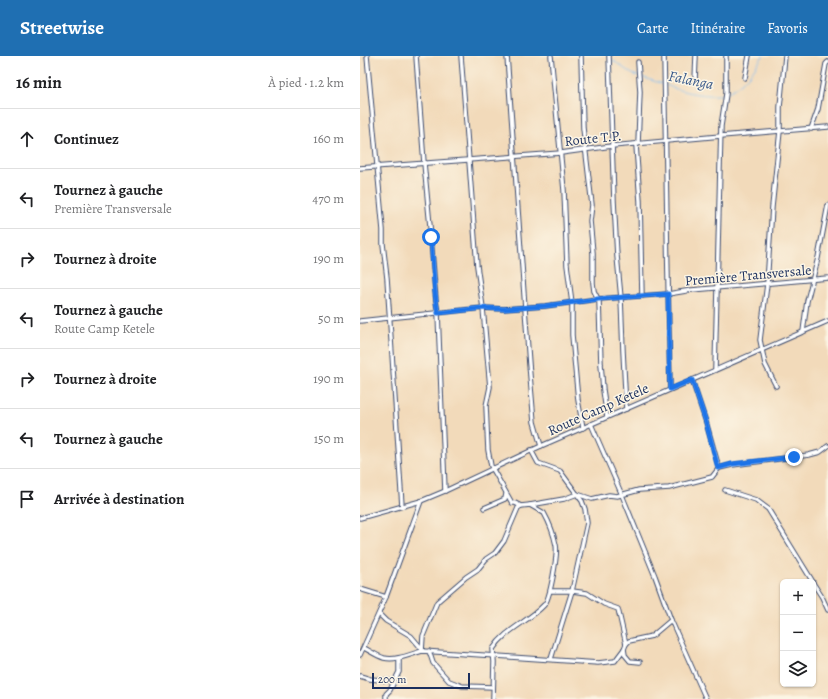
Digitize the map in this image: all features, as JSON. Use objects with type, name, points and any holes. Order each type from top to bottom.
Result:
[{"type":"street","points":[[367,56],[387,278],[402,506]]},
{"type":"street","points":[[416,56],[438,313],[445,491]]},
{"type":"street","points":[[461,56],[477,266],[483,308],[490,388],[486,406],[488,450],[492,469],[512,503],[521,506],[564,499],[577,494],[594,499],[609,495],[617,496],[639,490],[669,488],[712,477],[718,468],[732,464],[809,455],[820,452],[828,446]]},
{"type":"street","points":[[506,56],[534,422],[541,446]]},
{"type":"street","points":[[551,56],[564,190],[567,265],[572,303],[573,348],[583,428]]},
{"type":"street","points":[[581,56],[584,128],[592,205],[590,221],[593,253],[593,283],[594,292],[599,301],[599,334],[607,417]]},
{"type":"street","points":[[609,56],[617,256],[621,298],[626,409]]},
{"type":"street","points":[[664,56],[670,389]]},
{"type":"street","points":[[695,81],[696,56]]},
{"type":"street","points":[[715,370],[721,136],[726,94],[726,56]]},
{"type":"street","points":[[745,78],[749,56]]},
{"type":"street","points":[[776,386],[765,364],[760,340],[767,284],[785,56]]},
{"type":"street","points":[[638,62],[640,92],[637,144],[642,296]]},
{"type":"street","points":[[811,128],[818,109],[826,64],[828,62]]},
{"type":"street","name":"Route T.P.","points":[[360,168],[561,153],[612,146],[828,127]]},
{"type":"street","points":[[803,332],[807,301],[818,258],[828,205]]},
{"type":"street","name":"Première Transversale","points":[[360,321],[483,308],[525,307],[572,303],[598,299],[668,294],[692,290],[828,278]]},
{"type":"street","name":"Route Camp Ketele","points":[[360,518],[421,501],[445,491],[531,450],[828,322]]},
{"type":"street","points":[[692,380],[706,422],[718,468]]},
{"type":"street","points":[[592,424],[655,576],[671,620],[706,699]]},
{"type":"street","points":[[531,450],[538,463],[560,471],[577,494],[585,509],[587,523],[572,591],[551,659]]},
{"type":"street","points":[[725,490],[756,500],[768,509],[811,579]]},
{"type":"street","points":[[484,508],[505,499],[506,493]]},
{"type":"street","points":[[360,655],[386,598],[421,501]]},
{"type":"street","points":[[493,699],[493,649],[497,642],[513,628],[518,626],[546,604],[551,591],[556,545],[544,513],[530,505]]},
{"type":"street","points":[[422,650],[423,636],[437,602],[466,577],[478,569],[486,559],[495,553],[504,541],[518,508],[521,506]]},
{"type":"street","points":[[816,587],[828,610]]},
{"type":"street","points":[[360,589],[386,598]]},
{"type":"street","points":[[551,591],[587,593],[604,604],[618,609],[626,644]]},
{"type":"street","points":[[822,597],[828,600]]},
{"type":"street","points":[[379,614],[386,621],[411,636],[422,650]]},
{"type":"street","points":[[364,648],[385,658],[399,658],[422,650],[609,663],[619,658],[629,641],[652,636],[671,620]]},
{"type":"street","points":[[624,649],[625,656],[630,661],[640,662]]},
{"type":"street","points":[[429,651],[433,663],[449,681],[462,686],[493,687]]},
{"type":"street","points":[[386,699],[386,694],[390,690],[393,681],[399,672],[399,658]]},
{"type":"street","points":[[360,676],[370,679],[393,681]]},
{"type":"waterway","name":"Falanga","points":[[728,92],[739,85],[752,72],[763,56]]},
{"type":"waterway","name":"Falanga","points":[[611,59],[632,74],[638,76]]},
{"type":"waterway","name":"Falanga","points":[[641,77],[663,84]]},
{"type":"waterway","name":"Falanga","points":[[666,85],[695,94],[725,94]]},
{"type":"route","points":[[431,237],[434,283],[438,313],[483,308],[504,309],[545,306],[598,299],[668,294],[670,389],[692,380],[706,422],[718,468],[732,464],[794,457]]}]
